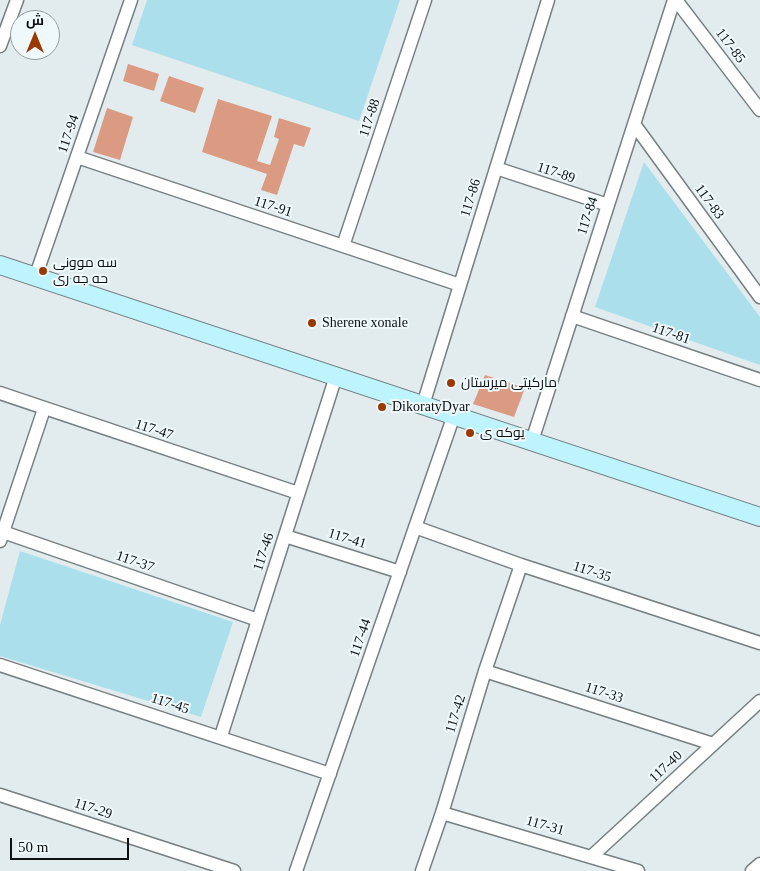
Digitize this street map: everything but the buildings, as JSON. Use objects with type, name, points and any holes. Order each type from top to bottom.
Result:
[{"type":"street","points":[[0,46],[17,0]]},
{"type":"street","name":"117-94","points":[[35,278],[131,0]]},
{"type":"street","name":"117-88","points":[[343,246],[424,0]]},
{"type":"street","name":"117-86","points":[[423,405],[548,0]]},
{"type":"street","name":"117-85","points":[[675,0],[760,110]]},
{"type":"street","name":"117-84","points":[[532,441],[675,0]]},
{"type":"street","name":"117-83","points":[[634,124],[760,297]]},
{"type":"street","name":"117-91","points":[[77,157],[460,285]]},
{"type":"street","name":"117-89","points":[[496,168],[608,205]]},
{"type":"street","points":[[0,265],[760,517]]},
{"type":"street","name":"117-81","points":[[572,316],[760,380]]},
{"type":"street","name":"117-46","points":[[221,736],[336,376]]},
{"type":"street","name":"117-47","points":[[0,393],[298,493]]},
{"type":"street","points":[[1,537],[44,409]]},
{"type":"street","name":"117-44","points":[[296,871],[454,414]]},
{"type":"street","name":"117-35","points":[[415,527],[521,565],[760,643]]},
{"type":"street","name":"117-41","points":[[285,536],[400,572]]},
{"type":"street","name":"117-37","points":[[1,537],[258,620]]},
{"type":"street","name":"117-42","points":[[422,871],[442,813],[485,671],[521,565]]},
{"type":"street","name":"117-45","points":[[0,665],[221,736],[330,774]]},
{"type":"street","name":"117-33","points":[[485,671],[713,744]]},
{"type":"street","name":"117-40","points":[[592,856],[760,701]]},
{"type":"street","name":"117-29","points":[[0,795],[233,871]]},
{"type":"street","name":"117-31","points":[[442,813],[638,871]]},
{"type":"street","points":[[752,871],[760,864]]},
{"type":"shaded area","points":[[147,0],[400,0],[359,121],[132,45]]},
{"type":"shaded area","points":[[644,162],[760,317],[760,365],[595,307]]},
{"type":"shaded area","points":[[20,551],[233,622],[201,717],[0,656],[0,625]]},
{"type":"place","name":"سه موونی حه جه ری","points":[[43,271]]},
{"type":"place","name":"Sherene xonale","points":[[312,323]]},
{"type":"place","name":"مارکیتی میرستان","points":[[451,383]]},
{"type":"place","name":"DikoratyDyar","points":[[382,407]]},
{"type":"place","name":"یوکه ی","points":[[470,433]]}]
